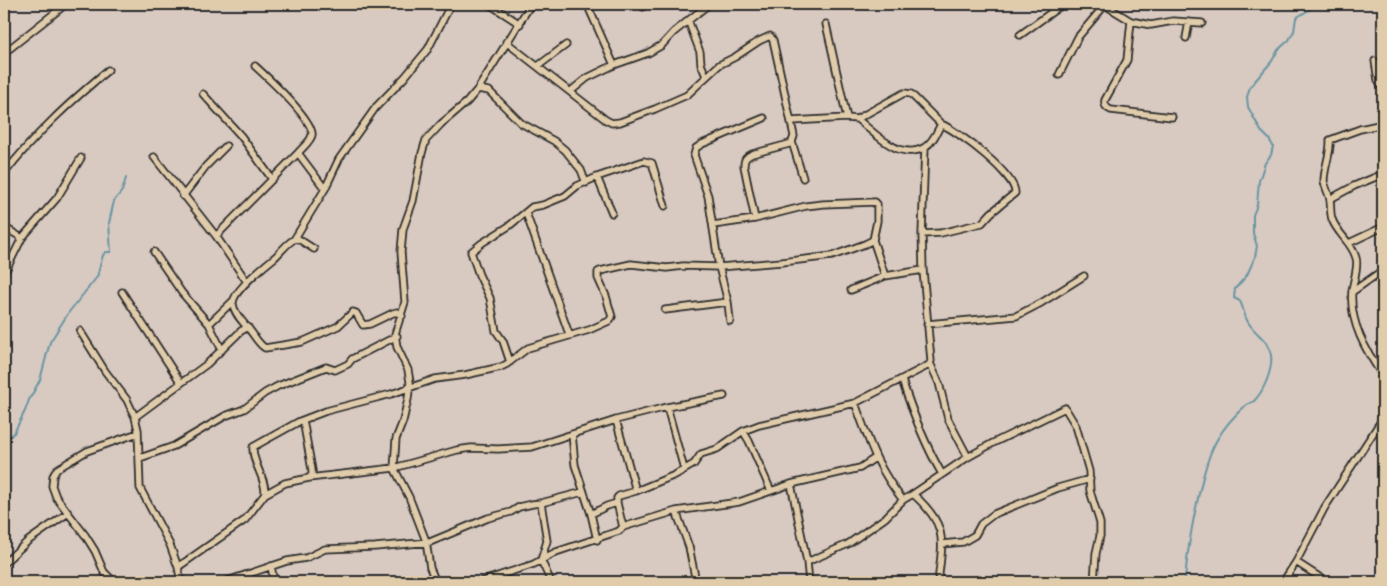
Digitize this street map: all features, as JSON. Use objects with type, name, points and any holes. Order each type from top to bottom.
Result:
[{"type":"street","points":[[4,53],[61,8],[61,4]]},
{"type":"street","points":[[209,324],[233,301],[247,282],[295,238],[325,189],[339,159],[376,107],[404,78],[428,48],[451,4]]},
{"type":"street","points":[[489,4],[520,24]]},
{"type":"street","points":[[434,582],[426,542],[409,497],[394,468],[396,439],[403,421],[409,387],[408,370],[397,347],[396,340],[396,327],[402,316],[405,291],[402,252],[403,229],[413,201],[426,140],[467,102],[478,89],[531,4]]},
{"type":"street","points":[[587,4],[614,65]]},
{"type":"street","points":[[571,91],[587,78],[614,65],[648,53],[662,44],[709,4]]},
{"type":"street","points":[[1020,35],[1062,4]]},
{"type":"street","points":[[1059,75],[1078,37],[1104,4],[1131,21],[1152,25],[1173,22],[1202,23]]},
{"type":"street","points":[[688,20],[700,52],[701,64],[706,76]]},
{"type":"street","points":[[1131,21],[1127,60],[1104,104],[1112,110],[1172,117]]},
{"type":"street","points":[[1186,38],[1189,22]]},
{"type":"street","points":[[826,24],[847,118]]},
{"type":"street","points":[[506,42],[612,123],[620,122],[655,109],[687,95],[725,61],[770,36],[773,40],[791,121],[794,136],[792,142],[803,178]]},
{"type":"street","points":[[538,66],[566,45]]},
{"type":"street","points":[[1375,61],[1378,80],[1383,90]]},
{"type":"street","points":[[216,236],[298,153],[311,137],[310,126],[290,100],[256,66]]},
{"type":"street","points":[[4,174],[26,145],[85,88],[108,70]]},
{"type":"street","points":[[478,89],[489,91],[521,123],[554,141],[565,150],[581,170],[586,183]]},
{"type":"street","points":[[857,119],[904,93],[911,94],[941,124],[951,128],[968,140],[996,165],[1014,187],[1015,190],[1012,196],[991,212],[982,223],[922,234]]},
{"type":"street","points":[[203,94],[241,136],[272,179]]},
{"type":"street","points":[[730,321],[708,196],[694,155],[695,151],[702,144],[764,118]]},
{"type":"street","points":[[791,121],[857,119],[895,148],[906,151],[924,147],[932,140],[941,124]]},
{"type":"street","points":[[1383,124],[1360,129],[1330,140],[1324,182],[1330,199],[1332,218],[1339,233],[1349,243],[1357,259],[1351,304],[1358,332],[1370,358],[1383,376]]},
{"type":"street","points":[[755,219],[744,161],[746,157],[752,154],[792,142]]},
{"type":"street","points":[[183,196],[206,166],[226,146]]},
{"type":"street","points":[[924,147],[925,186],[922,234],[930,364],[938,382],[948,419],[968,457]]},
{"type":"street","points":[[298,153],[325,189]]},
{"type":"street","points":[[154,157],[216,236],[247,282]]},
{"type":"street","points":[[4,274],[22,238],[57,198],[81,158]]},
{"type":"street","points":[[510,362],[503,341],[496,331],[490,298],[471,252],[477,246],[504,230],[532,207],[543,205],[565,196],[577,186],[597,177],[644,161],[652,162],[665,206]]},
{"type":"street","points":[[1330,199],[1354,186],[1383,174]]},
{"type":"street","points":[[597,177],[612,213]]},
{"type":"street","points":[[713,225],[755,219],[806,206],[875,202],[877,204],[878,221],[873,240],[885,276]]},
{"type":"street","points":[[526,212],[569,334]]},
{"type":"street","points":[[4,227],[22,238]]},
{"type":"street","points":[[1349,243],[1383,228]]},
{"type":"street","points":[[295,238],[314,249]]},
{"type":"street","points":[[265,494],[265,485],[253,458],[252,448],[303,420],[326,411],[391,394],[435,379],[465,375],[501,366],[510,362],[528,348],[569,334],[588,330],[612,320],[610,306],[598,278],[598,272],[600,271],[631,264],[667,268],[683,266],[719,267],[832,256],[873,240]]},
{"type":"street","points":[[154,252],[182,293],[209,324],[222,350]]},
{"type":"street","points":[[851,290],[885,276],[923,270]]},
{"type":"street","points":[[1352,292],[1383,270]]},
{"type":"street","points":[[927,324],[1016,316],[1084,276]]},
{"type":"street","points":[[122,292],[180,382]]},
{"type":"street","points":[[233,301],[238,317],[265,348],[302,342],[338,326],[354,312],[363,325],[370,324],[397,312],[402,316]]},
{"type":"street","points":[[665,310],[728,302]]},
{"type":"street","points":[[134,417],[207,364],[241,331],[248,327]]},
{"type":"street","points":[[80,331],[105,371],[127,400],[134,417],[138,433],[140,488],[170,545],[181,582]]},
{"type":"street","points":[[140,458],[174,446],[182,440],[208,428],[225,416],[244,409],[258,397],[278,386],[326,367],[335,370],[397,336]]},
{"type":"street","points":[[622,527],[617,503],[619,496],[675,476],[694,464],[701,454],[717,449],[743,431],[759,425],[855,403],[926,368],[930,364]]},
{"type":"street","points":[[902,380],[916,422],[928,450],[942,474]]},
{"type":"street","points":[[178,567],[245,520],[265,494],[285,483],[310,478],[394,468],[471,448],[532,447],[616,420],[667,407],[724,396]]},
{"type":"street","points":[[855,403],[875,458],[890,484],[903,500]]},
{"type":"street","points":[[667,407],[684,469]]},
{"type":"street","points":[[807,562],[848,544],[885,518],[903,500],[968,457],[1065,408],[1076,426],[1089,470],[1090,491],[1100,523],[1094,582]]},
{"type":"street","points":[[1283,582],[1296,562],[1325,507],[1383,418]]},
{"type":"street","points":[[303,420],[312,470],[310,478]]},
{"type":"street","points":[[616,420],[636,491]]},
{"type":"street","points":[[743,431],[771,491]]},
{"type":"street","points":[[114,582],[104,572],[95,551],[54,492],[52,480],[54,472],[87,451],[138,433]]},
{"type":"street","points":[[572,434],[576,465],[597,540]]},
{"type":"street","points":[[480,582],[534,564],[556,552],[597,540],[619,531],[622,527],[676,511],[738,502],[791,484],[860,468],[875,458]]},
{"type":"street","points":[[942,544],[964,542],[975,535],[981,524],[994,514],[1058,488],[1090,479]]},
{"type":"street","points":[[791,484],[807,562],[809,582]]},
{"type":"street","points":[[224,582],[271,566],[306,558],[326,549],[426,542],[488,518],[511,512],[519,507],[583,492]]},
{"type":"street","points":[[913,494],[926,506],[936,520],[942,544],[938,582]]},
{"type":"street","points":[[541,503],[547,542],[541,560],[551,582]]},
{"type":"street","points":[[591,514],[617,503]]},
{"type":"street","points":[[676,511],[690,547],[696,582]]},
{"type":"street","points":[[4,563],[28,541],[68,512]]},
{"type":"street","points":[[1296,562],[1327,582]]},
{"type":"street","points":[[271,566],[274,582]]},
{"type":"waterway","points":[[1185,582],[1187,557],[1194,518],[1210,453],[1230,421],[1246,405],[1258,397],[1271,367],[1271,355],[1268,346],[1248,322],[1240,301],[1234,298],[1235,289],[1247,275],[1255,257],[1257,246],[1253,233],[1253,215],[1257,205],[1259,181],[1273,146],[1261,131],[1248,107],[1247,97],[1250,87],[1272,61],[1278,50],[1289,40],[1294,31],[1296,18],[1318,4]]},
{"type":"waterway","points":[[4,441],[14,433],[40,380],[50,342],[69,312],[97,277],[103,255],[106,252],[111,252],[109,223],[114,201],[122,191],[126,178]]}]
